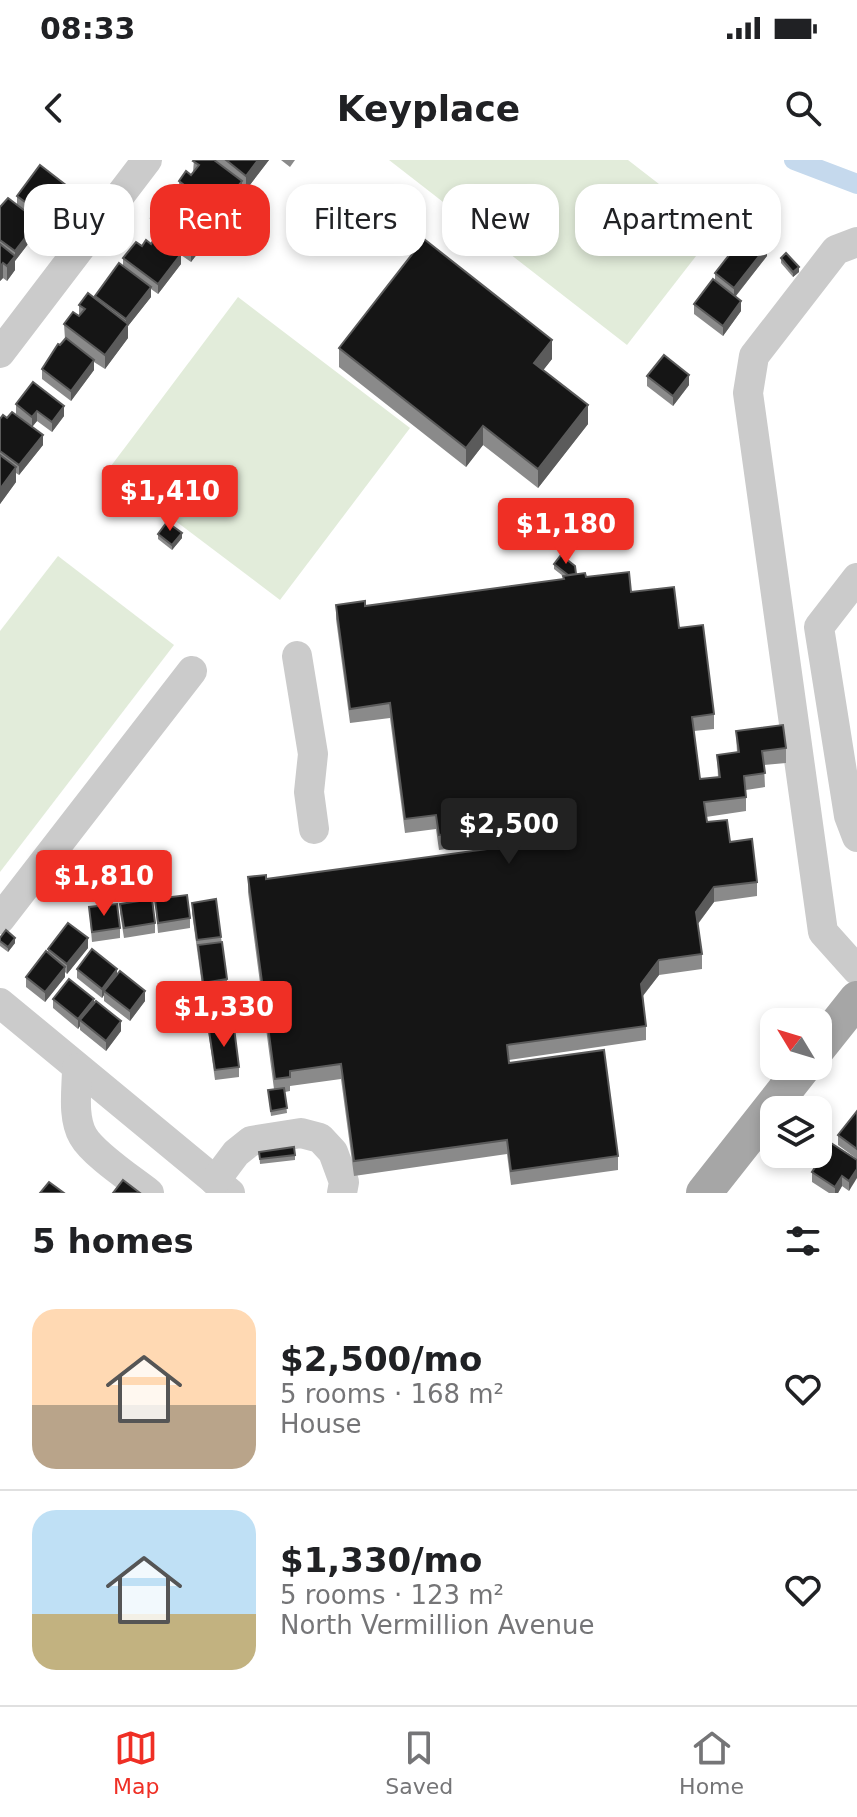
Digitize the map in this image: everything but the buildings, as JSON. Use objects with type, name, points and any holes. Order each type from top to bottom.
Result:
[{"type":"main road","points":[[832,1030],[857,999]]},
{"type":"main road","points":[[704,1193],[793,1080]]},
{"type":"street","points":[[0,353],[147,160]]},
{"type":"street","points":[[857,242],[836,250],[754,356],[748,393],[823,932],[857,970]]},
{"type":"street","points":[[857,578],[819,627],[849,816],[857,837]]},
{"type":"street","points":[[297,656],[313,754],[309,792],[314,829]]},
{"type":"street","points":[[0,919],[192,671]]},
{"type":"street","points":[[0,1003],[222,1187],[236,1153],[251,1141],[301,1133],[320,1138],[333,1152],[344,1182],[342,1193]]},
{"type":"street","points":[[77,1068],[77,1115],[83,1136],[149,1193]]},
{"type":"green space","points":[[389,160],[628,160],[659,184],[575,184],[575,256],[696,256],[627,345],[513,256],[559,256],[559,184],[442,184],[442,201],[426,189],[426,184],[420,184]]},
{"type":"green space","points":[[238,297],[410,428],[280,600],[108,470]]},
{"type":"green space","points":[[58,556],[174,645],[0,872],[0,631]]},
{"type":"waterway","points":[[794,160],[857,184]]}]
